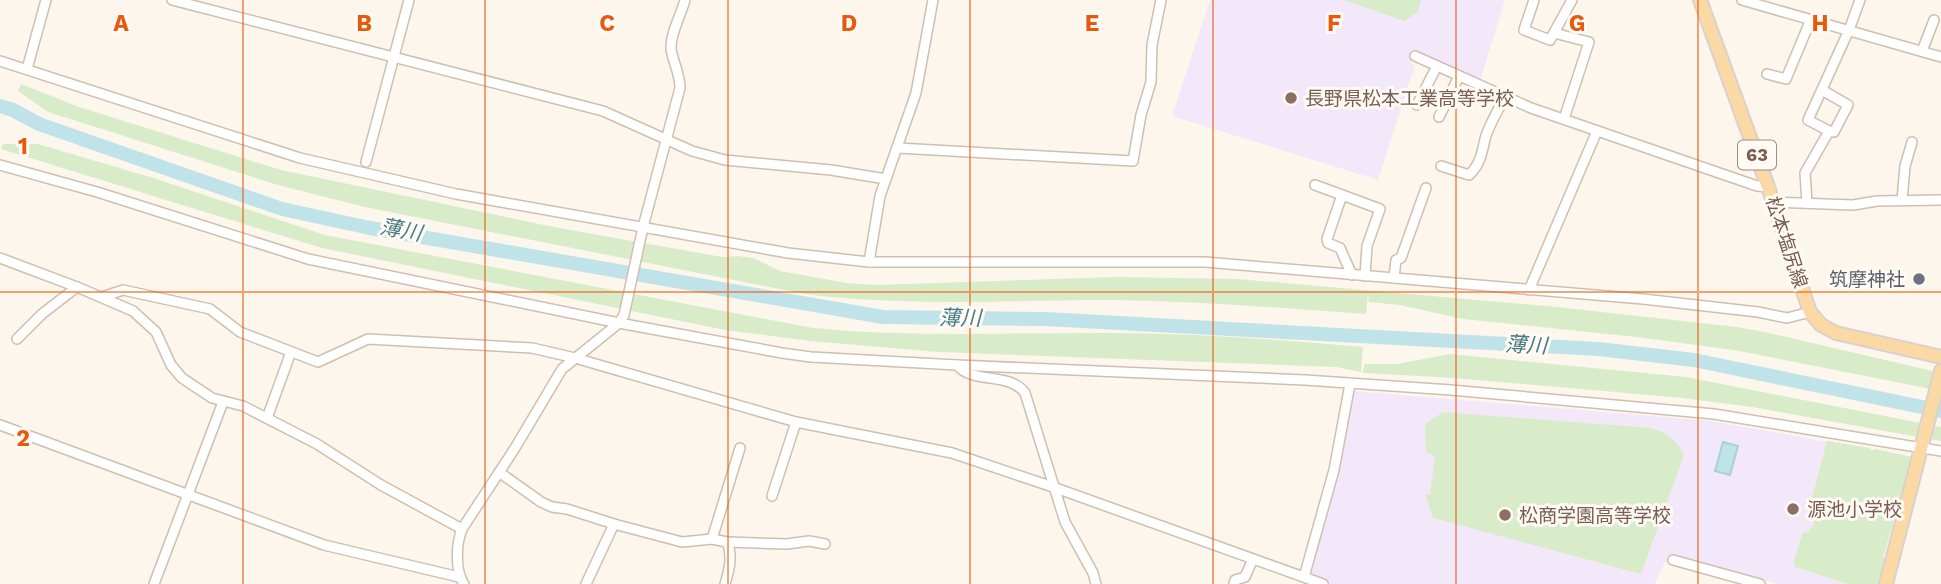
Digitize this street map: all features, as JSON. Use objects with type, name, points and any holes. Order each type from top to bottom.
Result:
[{"type":"main road","name":"松本塩尻線","points":[[1700,0],[1769,187],[1810,312],[1821,325],[1836,332],[1941,357]]},
{"type":"main road","points":[[1886,584],[1941,371]]},
{"type":"street","points":[[27,69],[46,0]]},
{"type":"street","points":[[172,0],[603,111],[692,151],[725,160],[886,178]]},
{"type":"street","points":[[369,174],[366,162],[409,0]]},
{"type":"street","points":[[0,425],[324,545],[461,580],[462,529],[555,378],[621,319],[680,88],[671,40],[685,0]]},
{"type":"street","points":[[869,262],[876,214],[922,70],[933,0]]},
{"type":"street","points":[[898,148],[1133,160],[1141,115],[1151,82],[1152,45],[1161,0]]},
{"type":"street","points":[[1534,0],[1524,30],[1550,40],[1572,0]]},
{"type":"street","points":[[1746,0],[1778,5],[1811,19],[1941,57]]},
{"type":"street","points":[[1822,90],[1848,105],[1834,132],[1808,120],[1860,0]]},
{"type":"street","points":[[1767,75],[1786,79],[1811,19]]},
{"type":"street","points":[[1922,51],[1934,20]]},
{"type":"street","points":[[1554,33],[1589,42],[1564,119]]},
{"type":"street","points":[[1415,57],[1505,97],[1564,119],[1757,186],[1769,187]]},
{"type":"street","points":[[0,61],[281,152],[355,171],[642,232],[788,253],[869,262],[1205,262],[1643,299],[1758,312],[1787,318],[1810,312]]},
{"type":"street","points":[[1417,105],[1437,66]]},
{"type":"street","points":[[1439,117],[1459,76]]},
{"type":"street","points":[[1441,166],[1469,175],[1475,169],[1485,148],[1485,139],[1505,97]]},
{"type":"street","points":[[1528,290],[1597,131]]},
{"type":"street","points":[[1807,203],[1805,173],[1829,131]]},
{"type":"street","points":[[1902,200],[1905,166],[1912,142]]},
{"type":"street","points":[[355,171],[359,165],[366,162]]},
{"type":"street","points":[[0,165],[97,192],[308,259],[811,357],[1268,378],[1451,390],[1714,414],[1923,444],[1941,451]]},
{"type":"street","points":[[1315,186],[1380,209],[1367,246],[1364,276]]},
{"type":"street","points":[[1394,278],[1396,260],[1401,258],[1426,188]]},
{"type":"street","points":[[1342,195],[1327,239],[1328,243],[1340,248],[1352,275]]},
{"type":"street","points":[[1774,202],[1853,205],[1902,200],[1941,200]]},
{"type":"street","points":[[0,258],[133,311],[160,339],[171,365],[182,378],[212,398],[243,406],[317,444],[381,485],[462,529]]},
{"type":"street","points":[[18,338],[42,314],[78,287]]},
{"type":"street","points":[[102,297],[123,290],[211,309],[240,332],[318,362],[368,339],[532,348],[575,358],[796,422],[952,453],[1322,584]]},
{"type":"street","points":[[267,418],[291,352]]},
{"type":"street","points":[[957,365],[963,373],[1012,382],[1020,387],[1028,402],[1052,487],[1065,522],[1093,573],[1096,584]]},
{"type":"street","points":[[1304,577],[1334,470],[1350,384]]},
{"type":"street","points":[[154,584],[223,402]]},
{"type":"street","points":[[772,496],[796,422]]},
{"type":"street","points":[[712,539],[740,448]]},
{"type":"street","points":[[499,472],[541,502],[682,542],[712,539],[727,542],[787,544],[809,541],[825,544]]},
{"type":"street","points":[[586,584],[614,524]]},
{"type":"street","points":[[725,584],[730,562],[727,542]]},
{"type":"street","points":[[1234,584],[1235,580],[1245,577],[1253,559]]},
{"type":"street","points":[[1673,559],[1760,584]]},
{"type":"shaded area","name":"長野県松本工業高等学校","points":[[1210,0],[1505,0],[1480,81],[1415,52],[1411,63],[1415,65],[1378,180],[1172,116]]},
{"type":"shaded area","name":"松商学園高等学校","points":[[1353,391],[1711,421],[1912,457],[1878,584],[1778,584],[1672,555],[1670,562],[1665,562],[1655,584],[1331,584],[1308,576]]},
{"type":"green space","points":[[1344,0],[1421,0],[1417,13],[1404,21]]},
{"type":"green space","points":[[21,84],[79,107],[281,170],[554,227],[722,257],[753,258],[780,271],[847,283],[876,285],[1116,277],[1238,279],[1557,307],[1765,332],[1941,373],[1941,391],[1734,350],[1463,319],[1400,305],[1369,302],[1368,294],[1366,314],[1176,302],[920,302],[805,294],[365,207],[278,185],[48,112],[18,91]]},
{"type":"green space","points":[[3,144],[38,144],[153,178],[325,235],[813,328],[917,334],[1125,333],[1295,341],[1363,347],[1361,372],[1336,367],[939,352],[810,341],[725,330],[322,248],[1,149]]},
{"type":"green space","points":[[1450,354],[1686,377],[1941,427],[1941,441],[1752,407],[1682,398],[1455,378],[1363,373],[1364,364],[1397,364]]},
{"type":"green space","points":[[1443,412],[1651,428],[1671,437],[1684,455],[1641,574],[1433,518],[1425,494],[1430,495],[1435,456],[1426,452],[1425,424]]},
{"type":"green space","points":[[1827,441],[1912,457],[1878,584],[1848,584],[1795,567],[1794,560],[1803,533],[1808,532],[1814,525],[1815,518],[1809,510]]},
{"type":"water","points":[[1723,442],[1738,446],[1730,475],[1715,471]]},
{"type":"waterway","name":"薄川","points":[[0,106],[39,124],[282,209],[370,228],[883,317],[1045,319],[1598,349],[1694,360],[1941,411]]},
{"type":"place","name":"長野県松本工業高等学校","points":[[1291,98]]},
{"type":"place","name":"筑摩神社","points":[[1919,279]]},
{"type":"place","name":"源池小学校","points":[[1793,509]]},
{"type":"place","name":"松商学園高等学校","points":[[1505,515]]}]
